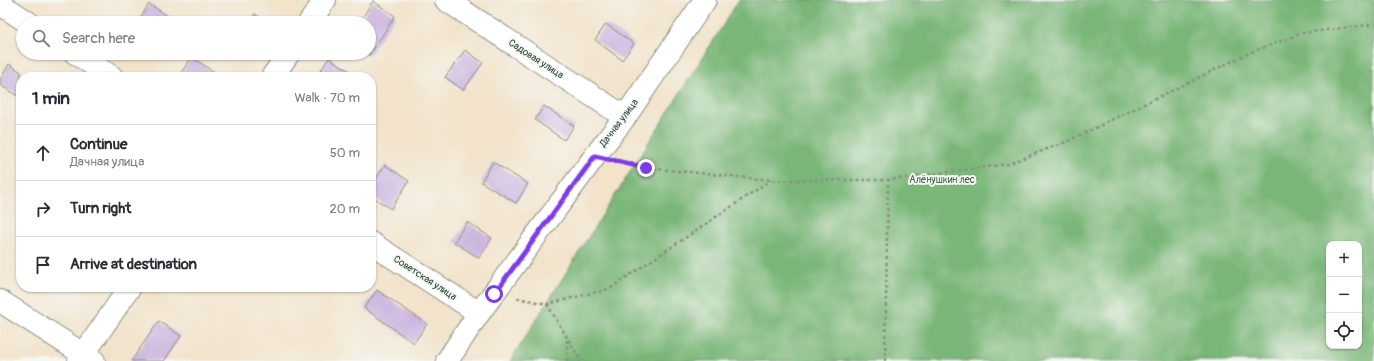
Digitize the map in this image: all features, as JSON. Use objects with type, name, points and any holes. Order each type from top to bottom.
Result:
[{"type":"street","points":[[314,16],[325,0]]},
{"type":"street","name":"Садовая улица","points":[[446,0],[625,117]]},
{"type":"street","name":"Дачная улица","points":[[447,361],[479,313],[625,117],[705,0]]},
{"type":"street","points":[[0,4],[18,16]]},
{"type":"street","points":[[86,60],[104,72]]},
{"type":"street","points":[[276,72],[284,60]]},
{"type":"street","name":"Советская улица","points":[[376,246],[479,313]]},
{"type":"street","points":[[0,301],[86,359],[127,292]]},
{"type":"path","points":[[595,156],[646,168],[770,180],[888,180],[1008,164],[1068,141],[1247,54],[1302,33],[1368,25],[1374,22]]},
{"type":"path","points":[[494,294],[547,304],[609,289],[770,180]]},
{"type":"path","points":[[885,361],[888,180]]},
{"type":"path","points":[[547,304],[581,361]]},
{"type":"path","points":[[567,338],[567,361]]},
{"type":"green space","name":"Алёнушкин лес","points":[[739,0],[1374,0],[1374,361],[510,361]]},
{"type":"building","points":[[373,1],[395,16],[376,45],[376,16],[363,16]]},
{"type":"building","points":[[149,4],[168,16],[141,16]]},
{"type":"building","points":[[606,24],[634,44],[622,60],[595,40]]},
{"type":"building","points":[[465,50],[483,63],[463,90],[445,77]]},
{"type":"building","points":[[190,60],[196,60],[214,72],[182,72]]},
{"type":"building","points":[[328,60],[332,60],[351,72],[319,72]]},
{"type":"building","points":[[9,64],[21,72],[16,72],[16,95],[0,85],[0,80]]},
{"type":"building","points":[[544,106],[574,126],[564,140],[535,120]]},
{"type":"building","points":[[493,162],[528,184],[516,203],[481,182]]},
{"type":"building","points":[[385,165],[409,181],[391,209],[376,199],[376,178]]},
{"type":"building","points":[[467,222],[492,238],[479,258],[454,242]]},
{"type":"building","points":[[377,290],[427,324],[414,343],[364,308]]},
{"type":"building","points":[[159,321],[181,336],[164,361],[131,361]]},
{"type":"route","points":[[494,294],[595,156],[646,168]]}]
